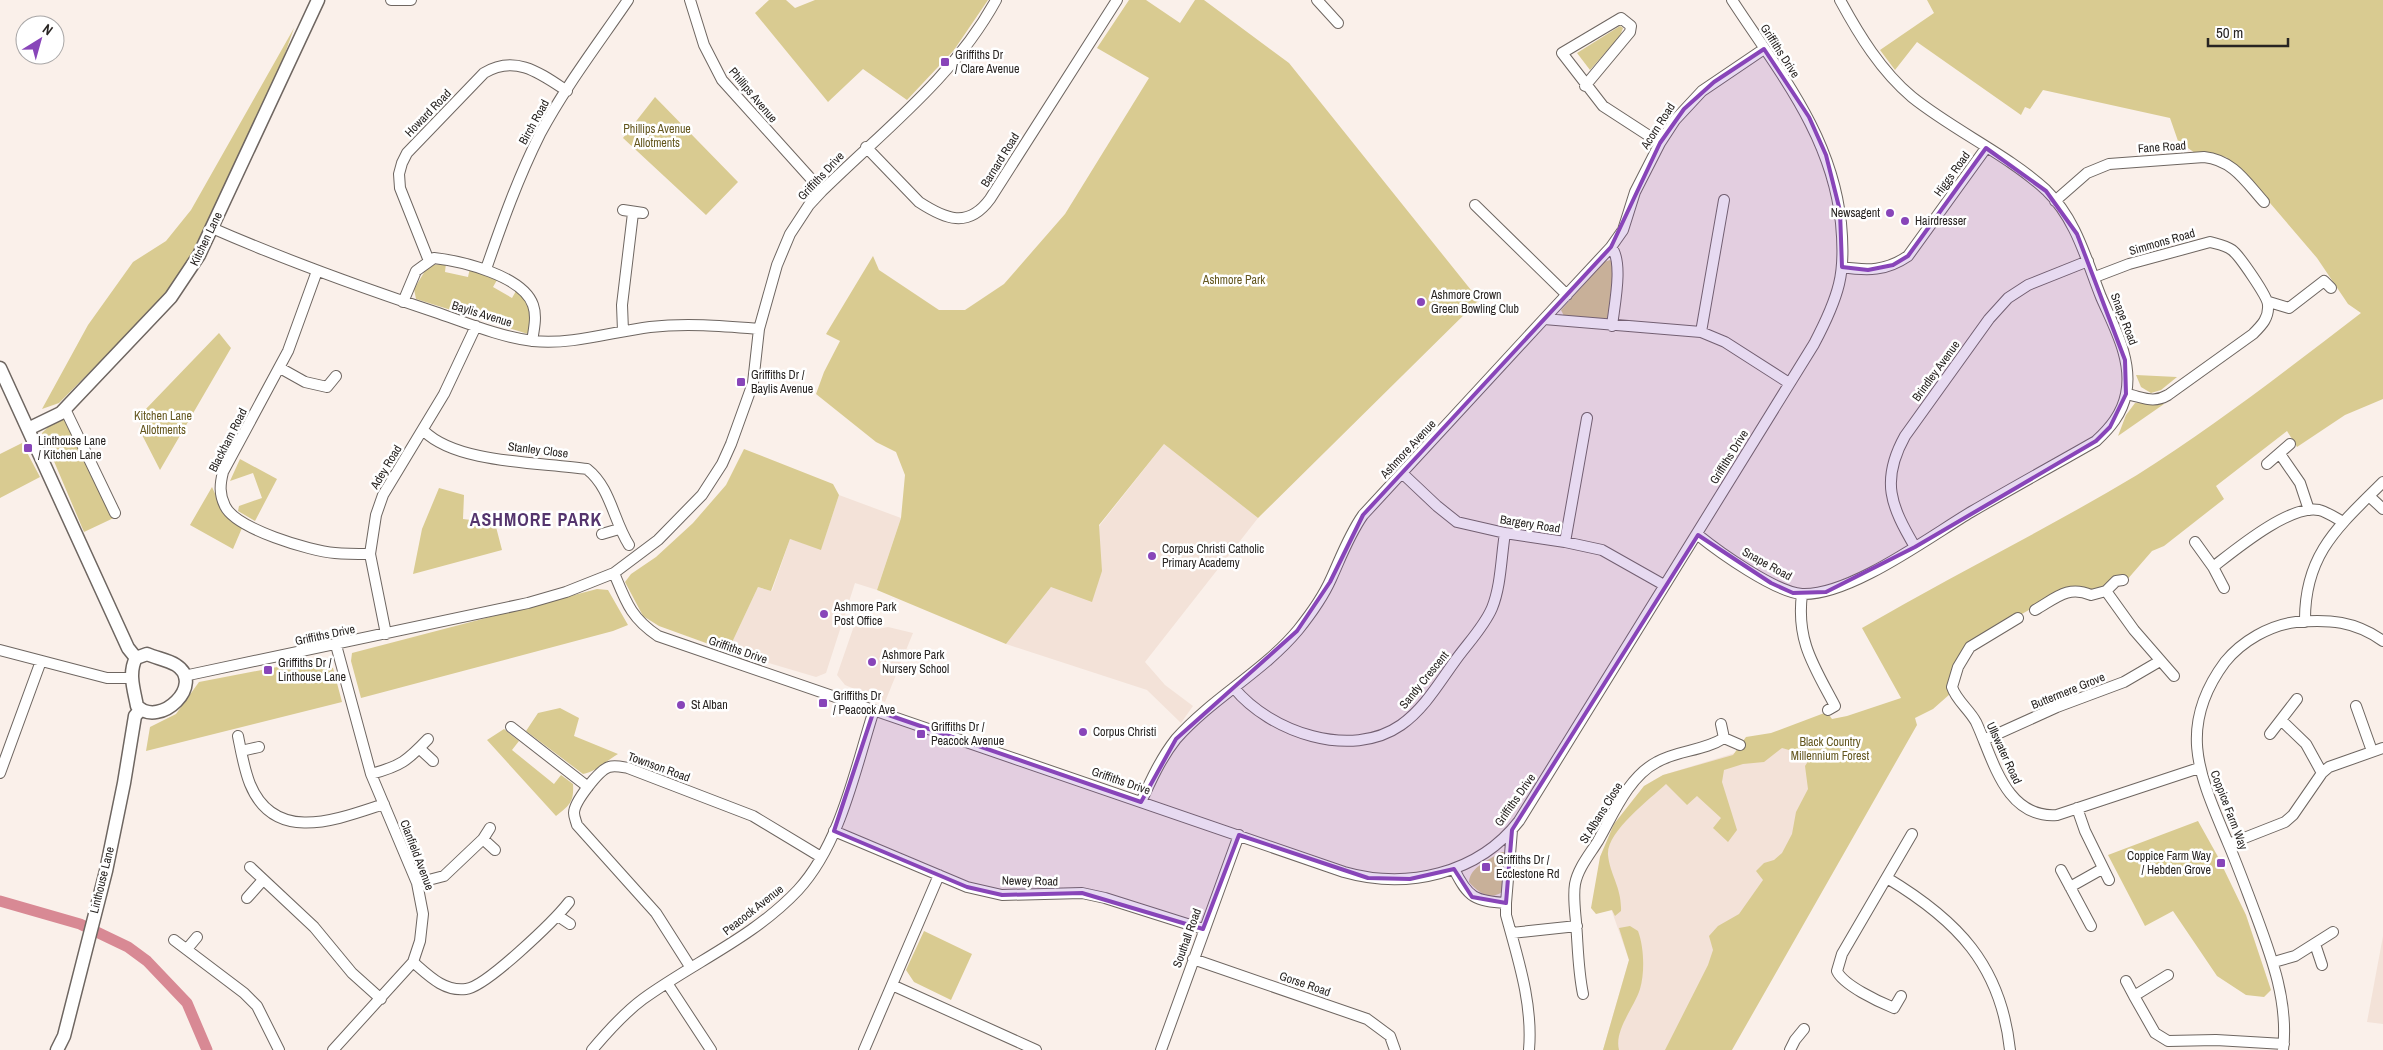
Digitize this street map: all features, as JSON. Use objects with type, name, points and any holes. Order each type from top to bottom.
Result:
[{"type":"street","name":"Kitchen Lane","points":[[28,429],[65,409],[180,287],[212,228],[318,0]]},
{"type":"street","points":[[391,0],[411,0]]},
{"type":"street","name":"Birch Road","points":[[486,269],[518,181],[544,128],[566,91],[628,0]]},
{"type":"street","name":"Phillips Avenue","points":[[690,0],[704,45],[722,80],[822,191]]},
{"type":"street","name":"Griffiths Drive","points":[[184,676],[528,603],[614,573],[676,523],[702,495],[722,464],[753,383],[759,329],[777,265],[790,234],[809,205],[822,191],[866,147],[924,96],[960,54],[996,0]]},
{"type":"street","name":"Barnard Road","points":[[866,147],[919,202],[939,215],[958,220],[982,209],[1117,0]]},
{"type":"street","points":[[1317,0],[1338,23]]},
{"type":"street","name":"Griffiths Drive","points":[[614,573],[627,604],[638,621],[658,636],[1368,878],[1410,879],[1454,869],[1479,856],[1512,830],[1664,585],[1698,535],[1704,520],[1825,321],[1839,284],[1842,268],[1840,211],[1826,155],[1808,117],[1732,0]]},
{"type":"street","name":"Snape Road","points":[[1698,535],[1771,583],[1802,594],[1826,592],[1848,584],[1915,547],[1971,512],[2096,441],[2110,427],[2123,407],[2126,394],[2126,360],[2077,234],[2055,201],[2036,182],[1925,107],[1898,83],[1873,53],[1840,0]]},
{"type":"street","points":[[1585,86],[1630,32],[1631,26],[1622,18],[1562,53],[1585,86],[1603,106],[1660,143]]},
{"type":"street","name":"Acorn Road","points":[[1544,320],[1611,247],[1623,230],[1635,192],[1660,143],[1693,99],[1714,82],[1764,49]]},
{"type":"street","name":"Howard Road","points":[[429,261],[400,188],[399,174],[407,152],[484,73],[492,68],[505,64],[535,69],[566,91]]},
{"type":"street","name":"Higgs Road","points":[[1842,268],[1868,270],[1893,266],[1908,256],[1986,148]]},
{"type":"street","name":"Fane Road","points":[[2055,201],[2087,173],[2109,164],[2204,157],[2218,158],[2227,162],[2264,202]]},
{"type":"street","points":[[1701,332],[1724,200]]},
{"type":"street","points":[[1475,205],[1567,295]]},
{"type":"street","points":[[623,331],[622,305],[633,212]]},
{"type":"street","name":"Baylis Avenue","points":[[212,228],[317,271],[403,302],[476,326],[532,340],[573,340],[678,324],[759,329]]},
{"type":"street","name":"Simmons Road","points":[[2095,278],[2138,262],[2210,242],[2231,250],[2269,302]]},
{"type":"street","points":[[1611,247],[1615,251],[1618,265],[1612,326]]},
{"type":"street","points":[[403,302],[416,272],[434,258],[446,259],[486,269],[509,282],[529,298],[535,314],[532,340]]},
{"type":"street","name":"Brindley Avenue","points":[[1915,547],[1897,514],[1890,489],[1894,457],[1905,436],[1989,319],[2008,298],[2028,285],[2088,261]]},
{"type":"street","name":"Blackham Road","points":[[317,271],[297,329],[280,368],[223,472],[220,484],[221,495],[225,507],[233,517],[244,524],[302,545],[334,553],[370,554]]},
{"type":"street","points":[[2126,394],[2150,401],[2160,400],[2252,334],[2268,315],[2269,302],[2289,308],[2324,282],[2331,288]]},
{"type":"street","points":[[1544,320],[1701,332],[1726,342],[1789,383]]},
{"type":"street","name":"Ashmore Avenue","points":[[1141,802],[1156,770],[1176,740],[1279,651],[1308,618],[1330,582],[1354,527],[1544,320]]},
{"type":"street","name":"Adey Road","points":[[386,634],[370,554],[371,536],[383,495],[424,431],[453,377],[476,326]]},
{"type":"street","points":[[0,368],[128,648],[136,658]]},
{"type":"street","points":[[280,368],[305,382],[327,387],[336,376]]},
{"type":"street","points":[[65,409],[115,513]]},
{"type":"street","points":[[1565,542],[1587,418]]},
{"type":"street","name":"Stanley Close","points":[[424,431],[432,439],[449,448],[488,457],[587,469],[598,478],[606,491],[619,529],[629,545]]},
{"type":"street","points":[[2267,464],[2290,444]]},
{"type":"street","points":[[2280,454],[2300,483],[2309,510]]},
{"type":"street","name":"Bargery Road","points":[[1402,473],[1457,522],[1504,534],[1565,542],[1602,550],[1614,555],[1664,585]]},
{"type":"street","points":[[2305,622],[2306,589],[2314,564],[2324,546],[2343,522],[2383,482]]},
{"type":"street","points":[[2369,496],[2383,509]]},
{"type":"street","points":[[2214,567],[2248,539],[2294,514],[2309,510],[2319,510],[2343,522]]},
{"type":"street","points":[[602,534],[619,529]]},
{"type":"street","name":"Sandy Crescent","points":[[1234,688],[1256,710],[1289,726],[1324,739],[1352,742],[1392,731],[1420,708],[1488,617],[1497,593],[1504,534]]},
{"type":"street","points":[[2195,542],[2214,567],[2224,588]]},
{"type":"street","points":[[2035,610],[2065,593],[2078,590],[2091,596],[2106,591],[2116,582],[2123,580]]},
{"type":"street","points":[[2106,591],[2122,614],[2174,676]]},
{"type":"street","points":[[1802,594],[1801,633],[1811,660],[1835,706],[1828,710]]},
{"type":"street","name":"Ullswater Road","points":[[2018,618],[1970,647],[1952,680],[1954,693],[1975,720],[2001,779],[2018,803],[2027,809],[2048,816],[2057,815],[2199,768]]},
{"type":"street","name":"Coppice Farm Way","points":[[2284,1047],[2284,1013],[2274,962],[2199,768],[2198,718],[2202,702],[2219,671],[2229,658],[2258,635],[2274,627],[2325,619],[2359,629],[2383,641]]},
{"type":"street","name":"Clanfield Avenue","points":[[335,1049],[413,962],[420,941],[423,914],[416,883],[371,774],[336,645]]},
{"type":"street","points":[[0,650],[107,678],[132,678]]},
{"type":"street","points":[[146,654],[173,664],[180,669],[184,676],[185,686],[179,700],[173,706],[153,711],[141,709],[137,706],[132,678],[133,664],[136,658],[146,654]]},
{"type":"street","points":[[0,773],[41,661]]},
{"type":"street","name":"Buttermere Grove","points":[[1984,740],[2057,707],[2124,682],[2160,661]]},
{"type":"street","points":[[2270,734],[2296,699]]},
{"type":"street","points":[[2356,706],[2372,751]]},
{"type":"street","name":"Linthouse Lane","points":[[57,1050],[64,1036],[94,912],[124,783],[135,716],[141,709]]},
{"type":"street","name":"Peacock Avenue","points":[[592,1050],[631,1008],[667,983],[735,941],[799,889],[821,857],[834,831],[874,710]]},
{"type":"street","points":[[2281,720],[2306,744],[2322,773]]},
{"type":"street","points":[[1721,724],[1724,738],[1740,745]]},
{"type":"street","points":[[512,727],[588,787]]},
{"type":"street","points":[[238,736],[250,785],[269,810],[284,819],[312,824],[384,804]]},
{"type":"street","points":[[371,774],[393,769],[408,760],[428,738]]},
{"type":"street","name":"St Albans Close","points":[[1583,994],[1576,954],[1574,885],[1577,878],[1617,806],[1638,778],[1657,762],[1690,749],[1716,744],[1724,738]]},
{"type":"street","points":[[241,751],[259,747]]},
{"type":"street","points":[[420,748],[433,761]]},
{"type":"street","points":[[2229,844],[2285,822],[2293,815],[2322,773],[2329,768],[2383,748]]},
{"type":"street","name":"Townson Road","points":[[691,968],[656,913],[577,825],[574,814],[575,808],[588,787],[607,767],[628,768],[753,816],[821,857]]},
{"type":"street","points":[[2077,808],[2102,869],[2109,880]]},
{"type":"street","points":[[416,883],[444,876],[483,840],[490,828]]},
{"type":"street","points":[[1512,830],[1506,903],[1528,1007],[1528,1050]]},
{"type":"street","name":"Newey Road","points":[[834,831],[968,887],[1002,895],[1082,893],[1105,898],[1203,929]]},
{"type":"street","points":[[1901,996],[1894,1008],[1843,980],[1837,971],[1842,954],[1912,834]]},
{"type":"street","name":"Southall Road","points":[[1161,1050],[1203,929],[1239,835]]},
{"type":"street","points":[[483,840],[495,850]]},
{"type":"street","points":[[250,867],[314,927],[352,973],[381,999]]},
{"type":"street","points":[[1454,869],[1460,882],[1472,897],[1487,902],[1506,903]]},
{"type":"street","points":[[2070,887],[2102,869]]},
{"type":"street","points":[[2061,870],[2091,926]]},
{"type":"street","points":[[864,1050],[939,875]]},
{"type":"street","points":[[1887,878],[1927,903],[1948,920],[1966,941],[1981,962],[2002,1003],[2010,1050]]},
{"type":"street","points":[[247,898],[263,880]]},
{"type":"street","points":[[413,962],[431,978],[448,988],[466,989],[474,987],[496,971],[558,916],[569,902]]},
{"type":"street","points":[[558,916],[570,924]]},
{"type":"street","points":[[1511,933],[1576,926]]},
{"type":"street","points":[[2274,962],[2295,956],[2333,932]]},
{"type":"street","points":[[187,950],[197,937]]},
{"type":"street","points":[[174,940],[244,993],[257,1006],[279,1050]]},
{"type":"street","points":[[2315,944],[2322,965]]},
{"type":"street","name":"Gorse Road","points":[[1193,959],[1367,1019],[1390,1036],[1395,1050]]},
{"type":"street","points":[[2134,996],[2168,975]]},
{"type":"street","points":[[2126,981],[2155,1033],[2166,1045],[2216,1040],[2284,1047]]},
{"type":"street","points":[[667,983],[711,1050]]},
{"type":"street","points":[[892,985],[1036,1050]]},
{"type":"street","points":[[1790,1050],[1804,1029]]},
{"type":"highlighted area","points":[[1764,49],[1809,117],[1826,155],[1840,211],[1842,267],[1868,270],[1893,265],[1908,256],[1986,148],[2046,191],[2077,234],[2125,360],[2126,394],[2110,427],[2096,441],[1915,547],[1826,592],[1793,593],[1771,583],[1698,535],[1512,830],[1506,903],[1472,897],[1454,869],[1410,879],[1368,878],[1239,835],[1203,929],[1082,893],[1002,895],[967,887],[834,831],[874,710],[1141,802],[1176,739],[1297,631],[1330,582],[1363,515],[1611,247],[1660,143],[1684,109],[1714,82]]},
{"type":"shaded area","name":"Corpus Christi Catholic Primary Academy","points":[[1164,444],[1258,518],[1145,662],[1165,685],[1193,706],[1181,723],[1147,690],[1006,644]]},
{"type":"shaded area","points":[[839,495],[901,518],[877,590],[855,583],[826,673],[816,677],[728,651],[758,587],[772,591],[790,539],[821,549]]},
{"type":"shaded area","name":"Ashmore Park Nursery School","points":[[855,623],[877,629],[888,627],[913,633],[885,702],[845,685],[837,675]]},
{"type":"shaded area","points":[[1840,721],[1853,740],[1680,1050],[1603,1050],[1629,960],[1603,886],[1600,857],[1614,824],[1644,786],[1663,775]]},
{"type":"shaded area","points":[[2383,936],[2383,1024],[2367,1022]]},
{"type":"green space","points":[[769,0],[786,0],[795,8],[815,0],[988,0],[954,50],[907,100],[863,69],[828,102],[755,13]]},
{"type":"green space","name":"Ashmore Park","points":[[1129,0],[1146,0],[1180,23],[1195,0],[1204,0],[1289,63],[1479,300],[1258,518],[1164,444],[1099,525],[1102,571],[1092,602],[1051,587],[1006,644],[877,590],[901,518],[905,475],[896,452],[876,442],[816,394],[824,372],[840,341],[826,334],[873,256],[879,270],[939,310],[965,310],[1004,284],[1065,214],[1149,78],[1097,48]]},
{"type":"green space","name":"Black Country Millennium Forest","points":[[1927,0],[2383,0],[2383,399],[2345,415],[2297,447],[2287,431],[2216,486],[2224,499],[2164,546],[2152,551],[2126,581],[2123,574],[2098,589],[2065,589],[1965,647],[1950,694],[1933,709],[1915,718],[1917,725],[1732,1050],[1665,1050],[1708,965],[1713,950],[1709,936],[1718,926],[1739,914],[1763,880],[1756,871],[1764,863],[1774,860],[1782,853],[1792,834],[1796,812],[1808,789],[1805,766],[1809,760],[1796,752],[1782,748],[1764,762],[1743,764],[1724,770],[1722,782],[1737,830],[1728,842],[1713,828],[1721,818],[1697,796],[1687,805],[1666,784],[1630,816],[1614,836],[1609,846],[1608,855],[1620,895],[1621,911],[1615,916],[1612,910],[1596,914],[1591,908],[1600,857],[1614,824],[1644,786],[1663,775],[1733,755],[1746,737],[1771,733],[1827,712],[1832,719],[1901,698],[1862,628],[2137,475],[2223,417],[2361,313],[2348,304],[2317,258],[2270,203],[2226,157],[2195,153],[2178,141],[2170,118],[2043,90],[2030,109],[2025,107],[2021,115],[1917,42],[1895,70],[1880,50],[1934,13]]},
{"type":"green space","points":[[1620,26],[1623,28],[1620,36],[1590,70],[1577,53]]},
{"type":"green space","points":[[294,28],[276,79],[223,197],[177,284],[59,403],[42,409],[88,325],[133,262],[166,241],[191,210]]},
{"type":"green space","name":"Phillips Avenue Allotments","points":[[655,97],[738,182],[706,215],[623,138]]},
{"type":"green space","points":[[1610,260],[1614,264],[1608,318],[1565,318],[1561,310],[1604,262]]},
{"type":"green space","points":[[446,263],[445,272],[468,277],[470,268],[497,280],[493,287],[512,298],[516,291],[529,306],[531,321],[528,334],[416,299],[414,289],[428,266]]},
{"type":"green space","name":"Kitchen Lane Allotments","points":[[219,333],[231,348],[160,470],[139,429],[143,412]]},
{"type":"green space","points":[[2136,375],[2177,377],[2161,390],[2151,393],[2141,387]]},
{"type":"green space","points":[[2135,403],[2164,404],[2118,436],[2126,415]]},
{"type":"green space","points":[[72,414],[120,515],[84,532],[42,433],[48,427]]},
{"type":"green space","points":[[22,443],[40,477],[0,498],[0,454]]},
{"type":"green space","points":[[744,449],[833,484],[839,495],[821,550],[790,539],[771,591],[758,587],[728,651],[659,626],[643,616],[625,582],[631,574],[656,557],[693,523],[726,485]]},
{"type":"green space","points":[[240,459],[277,479],[255,521],[238,511],[239,506],[262,498],[253,473],[230,481]]},
{"type":"green space","points":[[212,487],[225,516],[242,528],[233,549],[190,525]]},
{"type":"green space","points":[[439,488],[464,495],[463,519],[495,523],[502,550],[413,574],[422,529]]},
{"type":"green space","points":[[597,589],[608,590],[628,625],[613,631],[361,698],[351,661],[352,653]]},
{"type":"green space","points":[[313,660],[333,668],[342,702],[146,751],[150,727],[176,714],[199,682]]},
{"type":"green space","points":[[560,708],[579,718],[574,736],[618,754],[597,768],[583,774],[526,731],[538,713]]},
{"type":"green space","points":[[504,729],[519,741],[512,750],[554,784],[561,775],[573,784],[573,795],[570,803],[556,816],[487,740]]},
{"type":"green space","points":[[2198,821],[2246,915],[2271,990],[2264,997],[2246,995],[2217,976],[2173,911],[2145,926],[2108,855]]},
{"type":"green space","points":[[1501,852],[1506,854],[1502,892],[1493,896],[1484,894],[1469,882],[1470,877],[1476,868]]},
{"type":"green space","points":[[1630,926],[1638,931],[1642,944],[1642,982],[1619,1035],[1619,1050],[1603,1050],[1629,960],[1619,928]]},
{"type":"green space","points":[[924,931],[972,954],[951,1000],[914,982],[906,970]]},
{"type":"waterway","points":[[0,901],[80,924],[128,947],[147,961],[187,1003],[207,1050]]},
{"type":"place","name":"Griffiths Dr / Clare Avenue","points":[[945,62]]},
{"type":"place","name":"Newsagent","points":[[1890,213]]},
{"type":"place","name":"Hairdresser","points":[[1905,221]]},
{"type":"place","name":"Ashmore Crown Green Bowling Club","points":[[1421,302]]},
{"type":"place","name":"Griffiths Dr / Baylis Avenue","points":[[741,382]]},
{"type":"place","name":"Linthouse Lane / Kitchen Lane","points":[[28,448]]},
{"type":"place","name":"Corpus Christi Catholic Primary Academy","points":[[1152,556]]},
{"type":"place","name":"Ashmore Park Post Office","points":[[824,614]]},
{"type":"place","name":"Ashmore Park Nursery School","points":[[872,662]]},
{"type":"place","name":"Griffiths Dr / Linthouse Lane","points":[[268,670]]},
{"type":"place","name":"Griffiths Dr / Peacock Ave","points":[[823,703]]},
{"type":"place","name":"St Alban","points":[[681,705]]},
{"type":"place","name":"Corpus Christi","points":[[1083,732]]},
{"type":"place","name":"Griffiths Dr / Peacock Avenue","points":[[921,734]]},
{"type":"place","name":"Coppice Farm Way / Hebden Grove","points":[[2221,863]]},
{"type":"place","name":"Griffiths Dr / Ecclestone Rd","points":[[1486,867]]},
{"type":"district","name":"ASHMORE PARK","points":[[536,520]]}]
